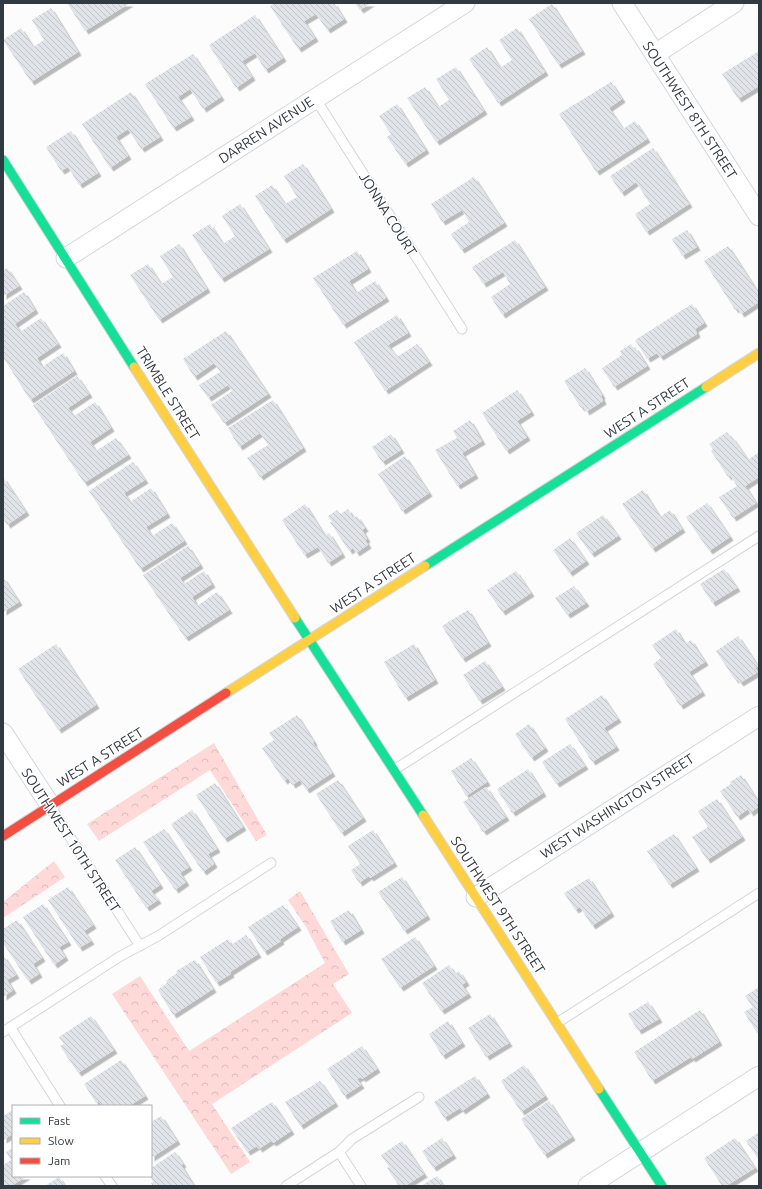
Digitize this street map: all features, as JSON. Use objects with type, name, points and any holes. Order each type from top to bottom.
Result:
[{"type":"street","name":"DARREN AVENUE","points":[[66,258],[465,3]]},
{"type":"street","name":"SOUTHWEST 8TH STREET","points":[[622,3],[759,216]]},
{"type":"street","points":[[655,54],[734,3]]},
{"type":"street","name":"TRIMBLE STREET","points":[[3,160],[310,640]]},
{"type":"street","name":"WEST A STREET","points":[[3,836],[759,353]]},
{"type":"street","name":"SOUTHWEST 9TH STREET","points":[[310,640],[662,1186]]},
{"type":"street","name":"WEST WASHINGTON STREET","points":[[476,897],[759,716]]},
{"type":"street","name":"SOUTHWEST 10TH STREET","points":[[3,733],[50,805]]},
{"type":"street","points":[[588,1186],[759,1076]]},
{"type":"lane","name":"JONNA COURT","points":[[315,98],[462,329]]},
{"type":"lane","points":[[394,770],[759,536]]},
{"type":"lane","name":"SOUTHWEST 10TH STREET","points":[[50,805],[140,946]]},
{"type":"lane","points":[[59,1105],[6,1030],[158,936],[271,863]]},
{"type":"lane","points":[[557,1023],[759,893]]},
{"type":"lane","points":[[286,1186],[338,1152],[352,1139],[419,1097]]},
{"type":"lane","points":[[338,1152],[361,1186]]},
{"type":"lane","points":[[106,1177],[112,1186]]},
{"type":"green space","points":[[214,743],[267,835],[256,841],[210,770],[99,841],[87,824]]},
{"type":"green space","points":[[54,861],[65,877],[3,918],[3,902]]},
{"type":"green space","points":[[300,891],[349,974],[333,984],[352,1013],[212,1104],[250,1162],[231,1174],[112,994],[140,976],[189,1051],[325,963],[306,927],[288,900]]},
{"type":"building","points":[[67,3],[130,3],[85,31]]},
{"type":"building","points":[[275,3],[334,3],[344,19],[327,30],[316,14],[304,21],[315,38],[298,49],[270,6]]},
{"type":"building","points":[[355,3],[371,3],[360,10]]},
{"type":"building","points":[[552,4],[582,51],[558,65],[529,19]]},
{"type":"building","points":[[51,8],[78,52],[31,82],[3,40],[21,28],[33,47],[44,40],[32,20]]},
{"type":"building","points":[[255,15],[283,58],[265,70],[255,53],[242,61],[252,77],[236,88],[209,45]]},
{"type":"building","points":[[517,28],[545,72],[498,103],[469,59],[487,47],[500,68],[512,60],[499,40]]},
{"type":"building","points":[[759,51],[759,86],[738,99],[722,74]]},
{"type":"building","points":[[193,54],[221,97],[203,109],[190,89],[178,97],[191,117],[173,128],[145,84]]},
{"type":"building","points":[[456,67],[484,111],[436,142],[407,98],[425,87],[438,107],[449,100],[436,79]]},
{"type":"building","points":[[611,82],[622,99],[609,108],[623,129],[635,121],[647,139],[596,172],[559,114]]},
{"type":"building","points":[[131,92],[160,137],[141,149],[128,129],[116,137],[128,156],[110,168],[82,124]]},
{"type":"building","points":[[397,104],[426,150],[405,164],[387,137],[391,134],[379,116]]},
{"type":"building","points":[[71,131],[98,173],[79,185],[68,167],[61,171],[46,147]]},
{"type":"building","points":[[653,148],[689,204],[646,232],[635,214],[650,204],[636,182],[621,193],[610,176]]},
{"type":"building","points":[[303,164],[331,209],[283,240],[255,196],[272,185],[285,204],[297,197],[284,176]]},
{"type":"building","points":[[474,177],[504,223],[461,250],[451,234],[469,222],[462,210],[442,222],[431,204]]},
{"type":"building","points":[[240,204],[269,249],[221,279],[192,235],[210,224],[223,244],[235,236],[222,216]]},
{"type":"building","points":[[687,230],[697,247],[682,256],[672,239]]},
{"type":"building","points":[[515,240],[545,287],[502,315],[491,297],[510,284],[503,272],[483,284],[472,267]]},
{"type":"building","points":[[179,244],[207,289],[159,320],[130,275],[148,264],[161,284],[173,277],[160,256]]},
{"type":"building","points":[[728,246],[759,294],[757,296],[759,302],[741,314],[737,308],[735,310],[704,261]]},
{"type":"building","points":[[357,251],[368,269],[349,281],[356,293],[375,281],[386,298],[343,325],[313,278]]},
{"type":"building","points":[[7,268],[19,286],[3,296],[3,271]]},
{"type":"building","points":[[24,292],[35,310],[15,324],[20,332],[41,318],[58,344],[37,358],[42,367],[63,353],[74,371],[30,400],[3,357],[3,306]]},
{"type":"building","points":[[692,304],[704,323],[695,329],[697,334],[660,357],[657,353],[647,359],[635,340]]},
{"type":"building","points":[[397,315],[408,333],[388,345],[397,357],[417,344],[429,362],[385,391],[354,342]]},
{"type":"building","points":[[226,331],[268,394],[224,423],[211,405],[232,391],[228,385],[208,398],[199,385],[220,372],[214,363],[194,377],[183,359]]},
{"type":"building","points":[[631,344],[633,348],[635,347],[647,366],[614,387],[602,368],[622,355],[620,351]]},
{"type":"building","points":[[585,368],[602,395],[603,401],[586,412],[583,406],[581,408],[564,381]]},
{"type":"building","points":[[77,376],[89,394],[68,408],[74,416],[95,402],[111,428],[90,442],[96,451],[116,438],[128,455],[84,483],[33,405]]},
{"type":"building","points":[[517,390],[531,412],[517,421],[527,437],[506,451],[482,413]]},
{"type":"building","points":[[273,400],[303,448],[260,477],[247,458],[268,445],[260,433],[239,447],[228,428]]},
{"type":"building","points":[[470,420],[482,441],[462,453],[475,475],[457,486],[435,450],[457,438],[453,431]]},
{"type":"building","points":[[727,432],[748,460],[759,452],[759,477],[745,486],[756,503],[733,518],[719,497],[737,486],[730,475],[728,477],[711,451],[713,449],[709,444]]},
{"type":"building","points":[[391,434],[401,450],[382,462],[372,447]]},
{"type":"building","points":[[405,456],[429,493],[402,511],[378,474]]},
{"type":"building","points":[[133,462],[145,480],[124,493],[130,502],[151,488],[167,514],[146,527],[152,536],[172,523],[184,541],[140,569],[89,491]]},
{"type":"building","points":[[3,477],[26,512],[7,525],[3,518]]},
{"type":"building","points":[[643,490],[660,517],[670,510],[682,529],[652,549],[622,504]]},
{"type":"building","points":[[707,503],[730,537],[709,551],[686,517]]},
{"type":"building","points":[[305,504],[325,536],[329,533],[342,554],[328,563],[318,547],[304,555],[282,520]]},
{"type":"building","points":[[348,509],[353,518],[357,516],[365,528],[362,530],[367,539],[365,540],[368,545],[356,553],[353,548],[349,551],[330,522],[332,522],[328,516],[337,510],[340,514]]},
{"type":"building","points":[[603,515],[618,536],[591,554],[576,533]]},
{"type":"building","points":[[570,538],[586,561],[569,573],[553,550]]},
{"type":"building","points":[[188,546],[200,565],[180,578],[184,584],[204,571],[212,584],[192,597],[197,606],[217,592],[229,610],[185,638],[143,575]]},
{"type":"building","points":[[724,569],[737,588],[712,603],[700,584]]},
{"type":"building","points":[[516,571],[531,593],[502,612],[487,590]]},
{"type":"building","points":[[3,577],[19,602],[3,612]]},
{"type":"building","points":[[574,586],[586,603],[567,615],[555,598]]},
{"type":"building","points":[[468,610],[488,643],[462,659],[442,626]]},
{"type":"building","points":[[676,629],[685,644],[691,640],[705,662],[689,672],[702,692],[680,706],[653,664],[661,658],[652,645]]},
{"type":"building","points":[[738,636],[758,666],[755,668],[758,672],[740,683],[737,679],[735,680],[716,651]]},
{"type":"building","points":[[56,644],[96,705],[58,730],[18,669]]},
{"type":"building","points":[[414,644],[435,680],[405,698],[384,662]]},
{"type":"building","points":[[485,661],[502,687],[479,701],[463,675]]},
{"type":"building","points":[[602,695],[618,719],[604,728],[616,747],[592,762],[565,719]]},
{"type":"building","points":[[297,715],[332,773],[306,790],[300,780],[292,785],[288,778],[284,781],[262,748],[274,740],[269,733]]},
{"type":"building","points":[[529,724],[545,748],[531,758],[515,734]]},
{"type":"building","points":[[570,744],[585,766],[556,784],[542,762]]},
{"type":"building","points":[[471,758],[487,782],[466,796],[451,771]]},
{"type":"building","points":[[528,769],[543,793],[512,813],[497,789]]},
{"type":"building","points":[[741,775],[759,803],[756,805],[758,807],[750,813],[748,809],[737,817],[720,791]]},
{"type":"building","points":[[338,780],[363,818],[341,833],[316,794]]},
{"type":"building","points":[[215,783],[243,827],[224,839],[196,795]]},
{"type":"building","points":[[486,787],[506,817],[483,832],[463,802]]},
{"type":"building","points":[[717,799],[742,837],[707,860],[692,837],[708,827],[698,811]]},
{"type":"building","points":[[192,810],[217,849],[208,854],[214,864],[203,872],[171,824]]},
{"type":"building","points":[[164,829],[189,867],[180,873],[186,882],[175,890],[143,842]]},
{"type":"building","points":[[373,830],[394,863],[359,883],[351,870],[360,864],[348,846]]},
{"type":"building","points":[[674,834],[696,868],[669,885],[647,851]]},
{"type":"building","points":[[135,847],[160,885],[151,891],[158,900],[146,908],[115,860]]},
{"type":"building","points":[[402,877],[427,916],[404,931],[378,892]]},
{"type":"building","points":[[589,878],[611,913],[592,926],[580,907],[575,910],[564,893]]},
{"type":"building","points":[[68,887],[93,925],[84,931],[91,941],[79,948],[48,900]]},
{"type":"building","points":[[43,904],[68,942],[59,947],[65,957],[54,965],[23,917]]},
{"type":"building","points":[[283,905],[298,927],[280,939],[281,941],[264,952],[248,927]]},
{"type":"building","points":[[349,910],[361,930],[342,942],[330,921]]},
{"type":"building","points":[[17,920],[42,958],[33,964],[39,974],[28,981],[3,943],[3,929]]},
{"type":"building","points":[[246,935],[258,954],[216,983],[200,957],[228,939],[231,945]]},
{"type":"building","points":[[415,937],[434,966],[400,988],[381,959]]},
{"type":"building","points":[[3,955],[16,975],[7,980],[13,990],[3,997]]},
{"type":"building","points":[[195,960],[213,989],[173,1015],[158,990],[167,983],[166,981],[177,973],[176,971]]},
{"type":"building","points":[[449,965],[455,974],[459,971],[466,982],[462,985],[468,994],[441,1011],[422,983]]},
{"type":"building","points":[[759,987],[759,1032],[757,1033],[744,1012],[753,1007],[745,996]]},
{"type":"building","points":[[648,1002],[659,1019],[638,1031],[628,1014]]},
{"type":"building","points":[[700,1010],[719,1042],[652,1081],[634,1052]]},
{"type":"building","points":[[490,1014],[509,1043],[486,1057],[468,1028]]},
{"type":"building","points":[[91,1016],[114,1050],[78,1073],[60,1046],[64,1044],[59,1037]]},
{"type":"building","points":[[448,1021],[462,1043],[442,1056],[429,1034]]},
{"type":"building","points":[[362,1046],[377,1069],[362,1079],[361,1077],[357,1079],[361,1085],[344,1096],[327,1069]]},
{"type":"building","points":[[121,1060],[145,1096],[131,1105],[101,1105],[99,1101],[96,1103],[84,1084]]},
{"type":"building","points":[[524,1065],[545,1096],[521,1112],[501,1081]]},
{"type":"building","points":[[475,1076],[487,1094],[462,1111],[460,1108],[444,1118],[434,1102]]},
{"type":"building","points":[[320,1081],[335,1103],[300,1126],[285,1102]]},
{"type":"building","points":[[549,1101],[572,1137],[544,1155],[521,1119]]},
{"type":"building","points":[[272,1102],[291,1131],[273,1143],[271,1141],[259,1149],[257,1146],[247,1152],[231,1128]]},
{"type":"building","points":[[12,1111],[12,1135],[3,1140],[3,1116]]},
{"type":"building","points":[[161,1116],[177,1141],[152,1157],[152,1121]]},
{"type":"building","points":[[759,1132],[759,1159],[758,1159],[746,1141]]},
{"type":"building","points":[[442,1138],[453,1155],[433,1168],[422,1151]]},
{"type":"building","points":[[735,1138],[755,1168],[726,1186],[722,1186],[704,1158]]},
{"type":"building","points":[[402,1141],[424,1174],[405,1186],[399,1186],[387,1168],[389,1167],[381,1155]]},
{"type":"building","points":[[12,1149],[12,1177],[25,1177],[11,1186],[3,1186],[3,1165],[11,1160],[6,1152]]},
{"type":"building","points":[[175,1152],[194,1186],[153,1186],[150,1177],[152,1177],[152,1167]]},
{"type":"building","points":[[437,1176],[443,1186],[421,1186]]},
{"type":"building","points":[[59,1177],[65,1186],[45,1186]]},
{"type":"traffic: fast","points":[[3,160],[134,367]]},
{"type":"traffic: fast","points":[[425,566],[706,387]]},
{"type":"traffic: fast","points":[[295,618],[423,815]]},
{"type":"traffic: fast","points":[[599,1089],[662,1186]]},
{"type":"traffic: slow","points":[[706,387],[759,353]]},
{"type":"traffic: slow","points":[[134,367],[295,618]]},
{"type":"traffic: slow","points":[[226,693],[425,566]]},
{"type":"traffic: slow","points":[[423,815],[599,1089]]},
{"type":"traffic: jam","points":[[3,836],[226,693]]}]
